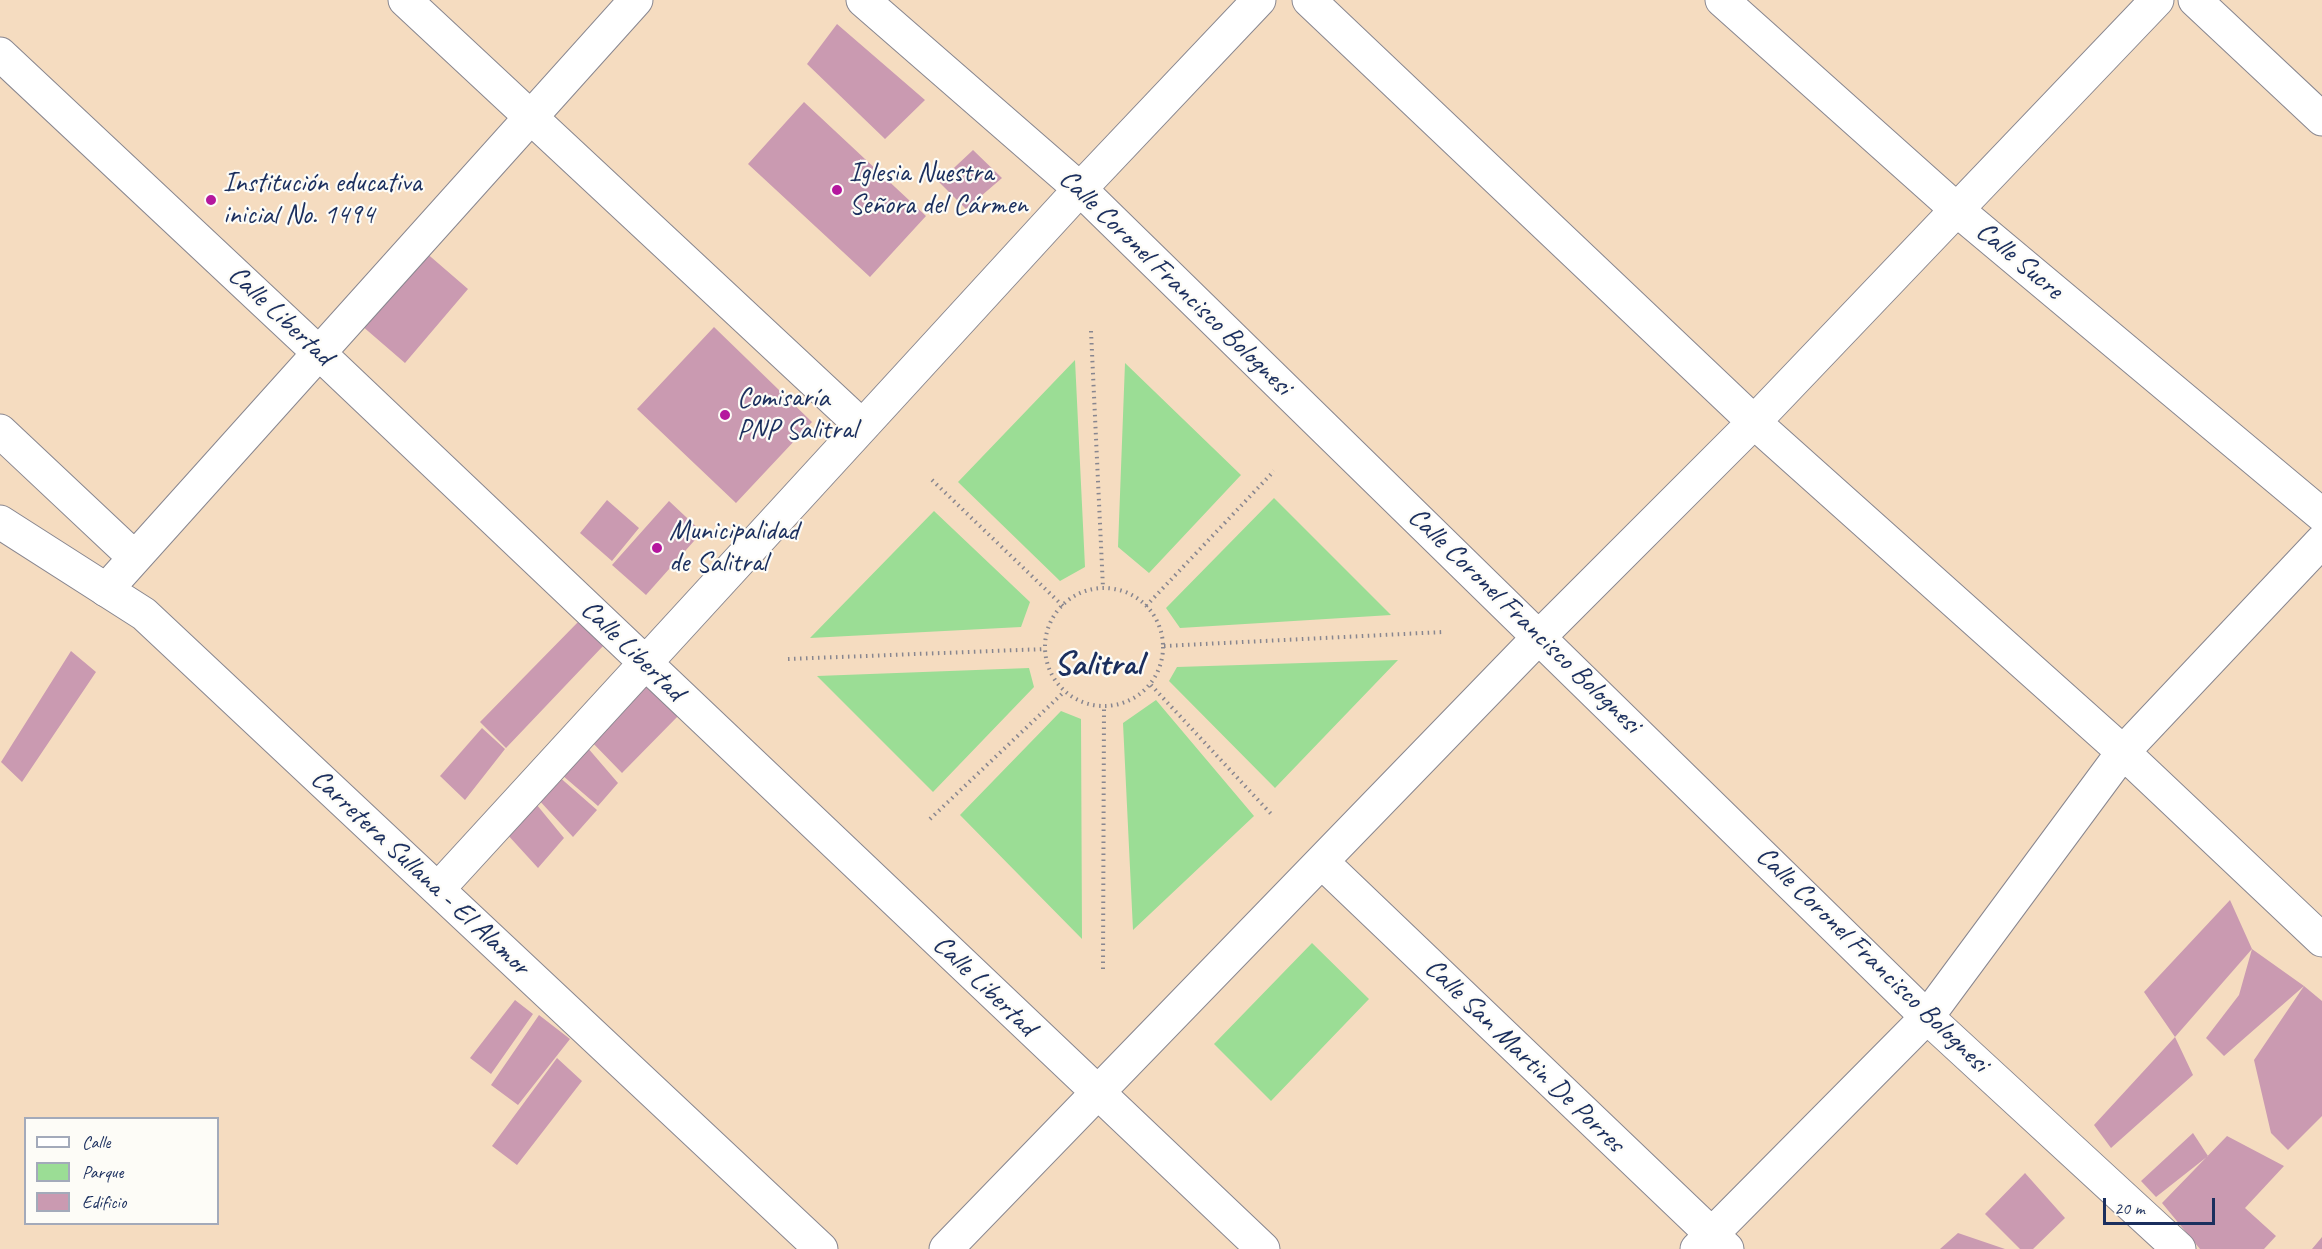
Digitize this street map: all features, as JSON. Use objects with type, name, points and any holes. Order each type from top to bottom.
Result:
[{"type":"main road","points":[[405,0],[862,426]]},
{"type":"main road","points":[[106,590],[636,0]]},
{"type":"main road","name":"Calle Coronel Francisco Bolognesi","points":[[863,0],[1080,189],[1928,1017],[2179,1249]]},
{"type":"main road","points":[[438,889],[1080,189],[1259,0]]},
{"type":"main road","points":[[1309,0],[1754,422],[2123,752],[2322,940]]},
{"type":"main road","name":"Calle Sucre","points":[[1722,0],[1956,209],[2322,515]]},
{"type":"main road","points":[[946,1249],[1540,636],[1754,422],[2157,0]]},
{"type":"main road","points":[[2195,0],[2322,118]]},
{"type":"main road","name":"Calle Libertad","points":[[0,54],[319,353],[1096,1094],[1263,1249]]},
{"type":"main road","points":[[0,432],[134,557]]},
{"type":"main road","name":"Carretera Sullana - El Alamor","points":[[0,522],[144,614],[821,1249]]},
{"type":"main road","points":[[1712,1244],[1928,1017],[2123,752],[2322,541]]},
{"type":"main road","name":"Calle San Martin De Porres","points":[[1322,862],[1712,1244]]},
{"type":"path","points":[[1091,331],[1103,588]]},
{"type":"path","points":[[1146,606],[1274,471]]},
{"type":"path","points":[[932,480],[1063,606]]},
{"type":"path","points":[[1103,588],[1122,590],[1138,598],[1160,628],[1164,646],[1161,667],[1151,685],[1135,698],[1116,706],[1095,706],[1076,700],[1060,687],[1050,669],[1045,649],[1048,630],[1056,613],[1068,600],[1085,591],[1103,588]]},
{"type":"path","points":[[1164,646],[1443,632]]},
{"type":"path","points":[[788,659],[1045,649]]},
{"type":"path","points":[[1151,685],[1273,816]]},
{"type":"path","points":[[930,819],[1065,691]]},
{"type":"path","points":[[1103,969],[1104,706]]},
{"type":"green space","points":[[1075,360],[1085,567],[1060,581],[958,482]]},
{"type":"green space","points":[[1125,363],[1241,475],[1149,573],[1118,547]]},
{"type":"green space","points":[[1274,498],[1391,615],[1180,628],[1166,608]]},
{"type":"green space","points":[[934,511],[1030,602],[1021,627],[810,638]]},
{"type":"green space","points":[[1398,660],[1275,788],[1169,681],[1177,667]]},
{"type":"green space","points":[[1029,668],[1034,687],[933,792],[817,676]]},
{"type":"green space","points":[[1156,700],[1254,816],[1133,930],[1123,723]]},
{"type":"green space","points":[[1061,711],[1081,719],[1082,939],[960,815]]},
{"type":"green space","points":[[1312,943],[1369,999],[1271,1101],[1214,1044]]},
{"type":"building","points":[[837,24],[925,100],[885,139],[807,64]]},
{"type":"building","name":"Iglesia Nuestra Señora del Cármen","points":[[804,102],[926,216],[870,277],[748,164]]},
{"type":"building","points":[[973,150],[1002,178],[966,209],[939,182]]},
{"type":"building","points":[[424,251],[468,289],[405,363],[361,325]]},
{"type":"building","name":"Comisaría PNP Salitral","points":[[714,327],[812,422],[736,503],[637,409]]},
{"type":"building","points":[[607,500],[639,528],[612,561],[580,533]]},
{"type":"building","name":"Municipalidad de Salitral","points":[[669,501],[702,532],[646,595],[612,565]]},
{"type":"building","points":[[579,621],[604,645],[506,748],[480,722]]},
{"type":"building","points":[[71,651],[96,672],[22,782],[1,762]]},
{"type":"building","points":[[646,676],[682,712],[622,773],[587,737]]},
{"type":"building","points":[[482,728],[505,749],[465,800],[440,776]]},
{"type":"building","points":[[587,747],[618,783],[598,806],[562,775]]},
{"type":"building","points":[[557,775],[597,810],[573,837],[537,798]]},
{"type":"building","points":[[532,799],[564,838],[538,868],[506,833]]},
{"type":"building","points":[[2230,900],[2252,949],[2175,1037],[2144,992]]},
{"type":"building","points":[[2252,949],[2304,986],[2224,1056],[2206,1038],[2239,995]]},
{"type":"building","points":[[2304,986],[2322,1001],[2322,1116],[2288,1150],[2271,1133],[2254,1060]]},
{"type":"building","points":[[515,1000],[533,1014],[491,1074],[470,1058]]},
{"type":"building","points":[[539,1015],[570,1039],[518,1105],[491,1085]]},
{"type":"building","points":[[2175,1037],[2193,1075],[2111,1148],[2094,1125]]},
{"type":"building","points":[[557,1058],[582,1081],[517,1165],[492,1146]]},
{"type":"building","points":[[2193,1133],[2208,1156],[2156,1197],[2141,1181]]},
{"type":"building","points":[[2227,1136],[2284,1166],[2245,1208],[2276,1236],[2264,1249],[2200,1249],[2162,1203]]},
{"type":"building","points":[[2025,1173],[2065,1218],[2033,1249],[2020,1249],[1985,1214]]},
{"type":"building","points":[[1958,1233],[2005,1249],[1940,1249]]},
{"type":"building","points":[[2322,1237],[2322,1249],[2312,1249]]},
{"type":"place","name":"Iglesia Nuestra Señora del Cármen","points":[[837,190]]},
{"type":"place","name":"Institución educativa inicial No. 1494","points":[[211,200]]},
{"type":"place","name":"Comisaría PNP Salitral","points":[[725,415]]},
{"type":"place","name":"Municipalidad de Salitral","points":[[657,548]]},
{"type":"district","name":"Salitral","points":[[1098,665]]}]
